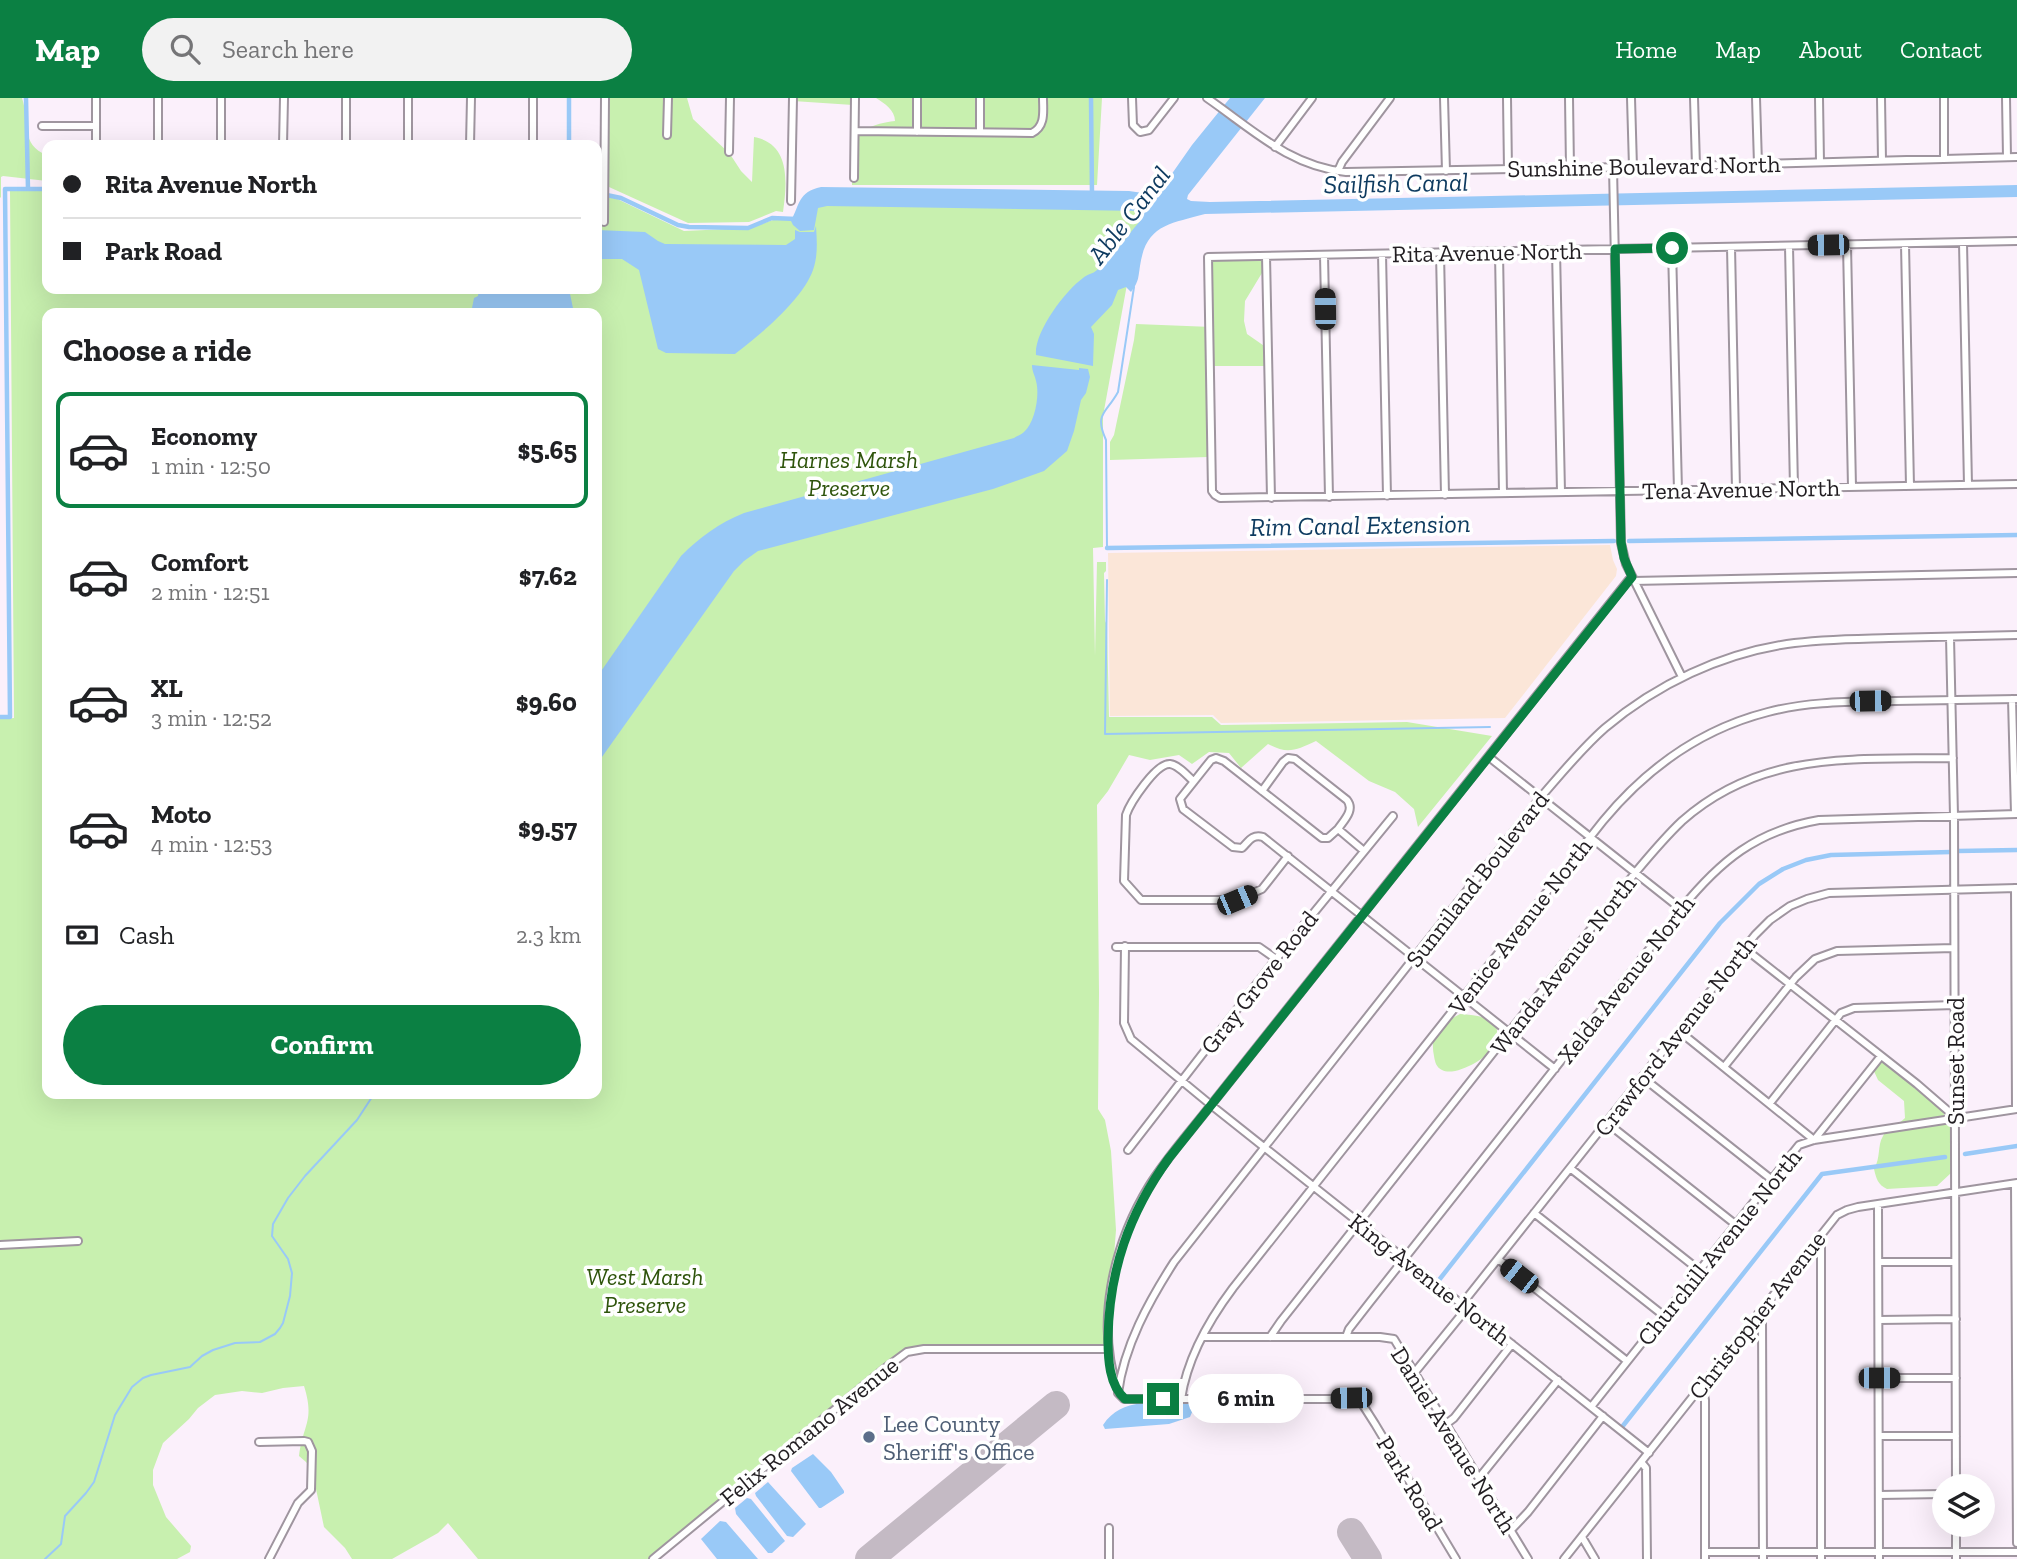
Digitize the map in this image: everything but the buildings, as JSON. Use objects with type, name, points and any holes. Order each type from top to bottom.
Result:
[{"type":"street","points":[[96,98],[96,140]]},
{"type":"street","points":[[158,98],[158,140]]},
{"type":"street","points":[[220,140],[221,98]]},
{"type":"street","points":[[283,140],[284,98]]},
{"type":"street","points":[[346,98],[346,140]]},
{"type":"street","points":[[408,98],[408,140]]},
{"type":"street","points":[[470,140],[471,98]]},
{"type":"street","points":[[533,98],[533,140]]},
{"type":"street","points":[[604,222],[605,98]]},
{"type":"street","points":[[667,135],[668,98]]},
{"type":"street","points":[[729,152],[730,98]]},
{"type":"street","points":[[791,201],[793,98]]},
{"type":"street","points":[[854,178],[855,98]]},
{"type":"street","points":[[917,132],[918,98]]},
{"type":"street","points":[[979,132],[980,98]]},
{"type":"street","points":[[855,131],[1032,133],[1037,131],[1042,122],[1044,98]]},
{"type":"street","points":[[1132,98],[1133,125],[1140,132],[1145,132],[1153,126],[1174,98]]},
{"type":"street","name":"Sunshine Boulevard North","points":[[1207,98],[1289,156],[1338,171],[1360,173],[2017,157]]},
{"type":"street","points":[[1275,147],[1312,98]]},
{"type":"street","points":[[1338,171],[1390,98]]},
{"type":"street","points":[[1444,98],[1446,171]]},
{"type":"street","points":[[1507,98],[1508,170]]},
{"type":"street","points":[[1569,98],[1570,168]]},
{"type":"street","points":[[1632,98],[1633,167]]},
{"type":"street","points":[[1694,98],[1696,166]]},
{"type":"street","points":[[1756,98],[1758,164]]},
{"type":"street","points":[[1819,98],[1820,162]]},
{"type":"street","points":[[1881,98],[1882,160]]},
{"type":"street","points":[[1944,98],[1944,158]]},
{"type":"street","points":[[2006,98],[2007,157]]},
{"type":"street","points":[[42,126],[96,126]]},
{"type":"street","points":[[1613,167],[1622,549],[1632,579],[1682,677]]},
{"type":"street","name":"Rita Avenue North","points":[[1214,495],[1208,257],[2017,242]]},
{"type":"street","points":[[1963,243],[1968,485]]},
{"type":"street","points":[[1905,244],[1910,486]]},
{"type":"street","points":[[1847,245],[1852,487]]},
{"type":"street","points":[[1789,246],[1794,488]]},
{"type":"street","points":[[1731,247],[1736,489]]},
{"type":"street","points":[[1672,248],[1678,490]]},
{"type":"street","points":[[1556,250],[1561,492]]},
{"type":"street","points":[[1499,252],[1503,493]]},
{"type":"street","points":[[1440,253],[1445,495]]},
{"type":"street","points":[[1382,254],[1387,496]]},
{"type":"street","points":[[1324,255],[1329,497]]},
{"type":"street","points":[[1266,256],[1271,498]]},
{"type":"street","name":"Tena Avenue North","points":[[1214,495],[1224,499],[2017,484]]},
{"type":"street","points":[[1632,579],[2017,573]]},
{"type":"street","points":[[1118,1393],[1108,1349],[1109,1309],[1113,1279],[1127,1231],[1141,1200],[1159,1172],[1361,915],[1632,579]]},
{"type":"street","name":"Sunniland Boulevard","points":[[1118,1393],[1138,1327],[1164,1278],[1185,1246],[1540,798],[1604,729],[1639,702],[1682,677],[1736,656],[1788,644],[1832,639],[2017,635]]},
{"type":"street","name":"Sunset Road","points":[[1950,637],[1955,890],[1956,1474]]},
{"type":"street","points":[[2015,699],[2016,814]]},
{"type":"street","name":"Venice Avenue North","points":[[1181,1399],[1203,1337],[1228,1295],[1590,837],[1626,794],[1655,769],[1693,743],[1741,721],[1770,712],[1814,704],[2015,699]]},
{"type":"street","points":[[1489,757],[1681,909]]},
{"type":"street","points":[[1262,792],[1283,762],[1289,758],[1295,759],[1351,805],[1338,829],[1328,838],[1322,838],[1262,792],[1224,761],[1216,758],[1211,760],[1180,799],[1183,809],[1233,847],[1242,848],[1251,838],[1263,837],[1555,1069]]},
{"type":"street","name":"Wanda Avenue North","points":[[1270,1337],[1635,873],[1672,831],[1695,811],[1727,790],[1782,768],[1820,761],[1953,758]]},
{"type":"street","points":[[1193,781],[1174,765],[1165,764],[1129,806],[1126,815],[1124,881],[1141,900],[1237,900],[1262,889],[1288,856]]},
{"type":"street","name":"Xelda Avenue North","points":[[1346,1337],[1349,1329],[1681,909],[1708,877],[1732,856],[1756,841],[1807,822],[1836,818],[2016,814]]},
{"type":"street","name":"Gray Grove Road","points":[[1128,1150],[1276,959],[1393,816]]},
{"type":"street","points":[[1338,829],[1364,851]]},
{"type":"street","points":[[2016,888],[2017,1109]]},
{"type":"street","name":"Crawford Avenue North","points":[[1415,1371],[1498,1259],[1606,1122],[1744,948],[1777,914],[1818,895],[1840,892],[2016,888]]},
{"type":"street","name":"King Avenue North","points":[[1125,946],[1124,1023],[1131,1039],[1649,1452]]},
{"type":"street","points":[[1116,947],[1259,947],[1276,959]]},
{"type":"street","points":[[1744,948],[1956,1117]]},
{"type":"street","points":[[1724,1067],[1811,962],[1831,952],[1954,948]]},
{"type":"street","points":[[1770,1103],[1840,1013],[1854,1008],[1955,1005]]},
{"type":"street","points":[[1679,1031],[1814,1140],[1881,1056]]},
{"type":"street","points":[[1642,1077],[1771,1179]]},
{"type":"street","name":"Churchill Avenue North","points":[[1591,1407],[1799,1145],[1814,1140],[2017,1109]]},
{"type":"street","points":[[1606,1122],[1735,1224]]},
{"type":"street","points":[[1570,1168],[1699,1270]]},
{"type":"street","points":[[2016,1184],[2017,1543]]},
{"type":"street","name":"Christopher Avenue","points":[[1564,1559],[1833,1219],[1852,1208],[2016,1184]]},
{"type":"street","points":[[1878,1204],[1880,1556]]},
{"type":"street","points":[[1534,1213],[1663,1315]]},
{"type":"street","points":[[1821,1235],[1821,1556]]},
{"type":"street","points":[[0,1245],[78,1241]]},
{"type":"street","points":[[1498,1259],[1627,1361]]},
{"type":"street","points":[[1879,1262],[1955,1262]]},
{"type":"street","points":[[1758,1314],[1762,1320],[1763,1556]]},
{"type":"street","points":[[1879,1320],[1956,1319]]},
{"type":"street","name":"Daniel Avenue North","points":[[1203,1337],[1394,1339],[1528,1559]]},
{"type":"street","points":[[1446,1424],[1454,1418],[1512,1344]]},
{"type":"street","name":"Felix Romano Avenue","points":[[653,1559],[907,1352],[924,1349],[1108,1349]]},
{"type":"street","points":[[1110,1363],[1125,1365]]},
{"type":"street","points":[[1879,1378],[1956,1378]]},
{"type":"street","points":[[1479,1478],[1558,1380]]},
{"type":"street","points":[[1702,1385],[1705,1401],[1705,1556],[1880,1556],[2017,1552]]},
{"type":"street","name":"Park Road","points":[[1118,1393],[1125,1399],[1356,1399],[1361,1402],[1375,1424],[1456,1559]]},
{"type":"street","points":[[1510,1531],[1603,1416]]},
{"type":"street","points":[[1879,1436],[1956,1436]]},
{"type":"street","points":[[258,1442],[304,1441],[308,1442],[312,1451],[311,1490],[298,1503],[269,1559]]},
{"type":"street","points":[[1642,1462],[1646,1468],[1647,1559]]},
{"type":"street","points":[[1879,1494],[1932,1494]]},
{"type":"street","points":[[1109,1528],[1109,1559]]},
{"type":"street","points":[[1582,1537],[1595,1559]]},
{"type":"street","points":[[1956,1537],[1956,1555]]},
{"type":"shaded area","points":[[1610,545],[1617,569],[1616,576],[1505,718],[1221,723],[1213,715],[1110,716],[1108,553]]},
{"type":"green space","points":[[0,98],[22,98],[29,139],[42,152],[42,180],[3,176],[0,197]]},
{"type":"green space","points":[[608,98],[687,98],[693,119],[730,154],[752,182],[754,137],[766,141],[775,148],[784,166],[783,212],[776,211],[749,222],[688,223],[609,187]]},
{"type":"green space","points":[[793,98],[853,98],[853,105],[793,101]]},
{"type":"green space","points":[[876,98],[1102,98],[1097,185],[852,185],[854,149],[861,133],[880,124],[895,121],[891,110]]},
{"type":"green space","points":[[10,190],[42,190],[42,294],[602,294],[602,196],[611,196],[684,231],[749,228],[776,219],[809,219],[818,201],[1161,210],[1134,246],[1103,416],[1103,547],[1093,548],[1095,656],[1097,562],[1106,562],[1104,573],[1109,717],[1212,717],[1221,725],[1407,722],[1492,736],[1418,827],[1414,809],[1395,792],[1369,781],[1316,741],[1292,750],[1268,744],[1241,768],[1229,753],[1209,752],[1192,764],[1179,755],[1150,760],[1129,755],[1097,805],[1098,1109],[1105,1120],[1111,1151],[1116,1230],[1113,1269],[1105,1309],[1112,1328],[1108,1346],[916,1347],[650,1559],[478,1559],[448,1523],[438,1533],[392,1559],[352,1559],[324,1527],[312,1470],[299,1456],[308,1415],[304,1386],[262,1393],[242,1391],[215,1395],[163,1443],[153,1470],[153,1485],[166,1517],[191,1546],[190,1552],[177,1559],[0,1559],[0,719],[14,718]]},
{"type":"green space","points":[[1267,256],[1265,268],[1245,301],[1244,321],[1247,334],[1270,350],[1270,366],[1208,366],[1208,457],[1110,460],[1110,442],[1114,435],[1136,324],[1212,327],[1212,261]]},
{"type":"green space","points":[[1460,1014],[1479,1016],[1496,1024],[1495,1043],[1485,1056],[1462,1069],[1448,1072],[1437,1066],[1433,1041],[1443,1025]]},
{"type":"green space","points":[[1881,1057],[1889,1058],[1896,1064],[1932,1100],[1949,1122],[1953,1141],[1951,1173],[1937,1186],[1887,1189],[1877,1178],[1874,1169],[1881,1140],[1887,1131],[1905,1118],[1904,1101],[1878,1080],[1873,1069]]},
{"type":"water","points":[[1230,98],[1265,98],[1188,195],[1187,199],[1191,201],[2017,185],[2017,197],[1205,214],[1162,228],[1148,242],[1134,288],[1131,292],[1126,287],[1118,290],[1112,305],[1091,327],[1094,334],[1093,366],[1036,355],[1040,335],[1060,302],[1076,284],[1103,265],[1140,221],[1143,216],[1140,211],[827,206],[818,208],[814,230],[800,231],[791,221],[804,195],[821,187],[1129,191],[1157,195],[1192,145]]},
{"type":"water","points":[[816,226],[816,259],[808,281],[779,316],[735,354],[666,353],[658,349],[639,270],[622,259],[602,259],[602,230],[645,232],[665,244],[786,245],[795,239],[795,230],[814,232]]},
{"type":"water","points":[[570,294],[573,308],[472,308],[474,298]]},
{"type":"water","points":[[1032,365],[1088,369],[1090,377],[1086,393],[1081,400],[1067,451],[1044,471],[993,489],[758,551],[734,571],[602,757],[602,670],[688,549],[718,526],[744,513],[1020,435],[1031,422],[1037,401],[1036,379]]},
{"type":"water","points":[[1141,1403],[1192,1404],[1193,1410],[1190,1417],[1169,1424],[1105,1429],[1103,1425],[1115,1412]]},
{"type":"water","points":[[813,1454],[831,1472],[844,1491],[821,1508],[791,1471]]},
{"type":"water","points":[[768,1482],[806,1524],[793,1537],[787,1536],[756,1496],[755,1493]]},
{"type":"water","points":[[747,1498],[751,1499],[785,1541],[772,1553],[768,1553],[736,1514],[735,1508]]},
{"type":"water","points":[[720,1521],[726,1522],[758,1559],[717,1559],[701,1539]]},
{"type":"waterway","points":[[26,98],[28,189]]},
{"type":"waterway","points":[[569,98],[569,140]]},
{"type":"waterway","points":[[1091,98],[1092,195]]},
{"type":"waterway","name":"Sailfish Canal","points":[[0,717],[10,717],[5,189],[42,189]]},
{"type":"waterway","points":[[602,194],[621,198],[678,225],[689,227],[748,228],[772,218],[796,219]]},
{"type":"waterway","points":[[1107,548],[1106,440],[1101,419],[1118,392],[1134,287]]},
{"type":"waterway","name":"Rim Canal Extension","points":[[1629,541],[2017,535]]},
{"type":"waterway","name":"Rim Canal Extension","points":[[1107,548],[1614,541]]},
{"type":"waterway","points":[[1107,580],[1105,734],[1490,727]]},
{"type":"waterway","points":[[1958,851],[2017,850]]},
{"type":"waterway","points":[[1439,1280],[1720,923],[1759,884],[1783,869],[1806,860],[1831,855],[1951,852]]},
{"type":"waterway","points":[[45,1559],[61,1544],[65,1516],[94,1482],[115,1415],[132,1387],[151,1375],[190,1367],[213,1350],[235,1343],[260,1342],[280,1328],[290,1296],[292,1273],[288,1259],[272,1236],[273,1224],[305,1176],[357,1120],[371,1099]]},
{"type":"waterway","points":[[1965,1154],[2017,1146]]},
{"type":"waterway","points":[[1622,1427],[1822,1174],[1945,1157]]},
{"type":"runway","points":[[869,1559],[1056,1405]]},
{"type":"runway","points":[[1351,1532],[1368,1559]]},
{"type":"place","name":"Lee County Sheriff's Office","points":[[869,1437]]},
{"type":"route","points":[[1163,1399],[1125,1399],[1118,1393],[1111,1372],[1108,1349],[1113,1279],[1121,1247],[1134,1215],[1169,1158],[1632,577],[1621,542],[1615,249],[1672,248]]},
{"type":"water label","name":"Able Canal","points":[[1129,215]]},
{"type":"park label","name":"Harnes Marsh Preserve","points":[[849,473]]},
{"type":"park label","name":"West Marsh Preserve","points":[[645,1290]]}]
